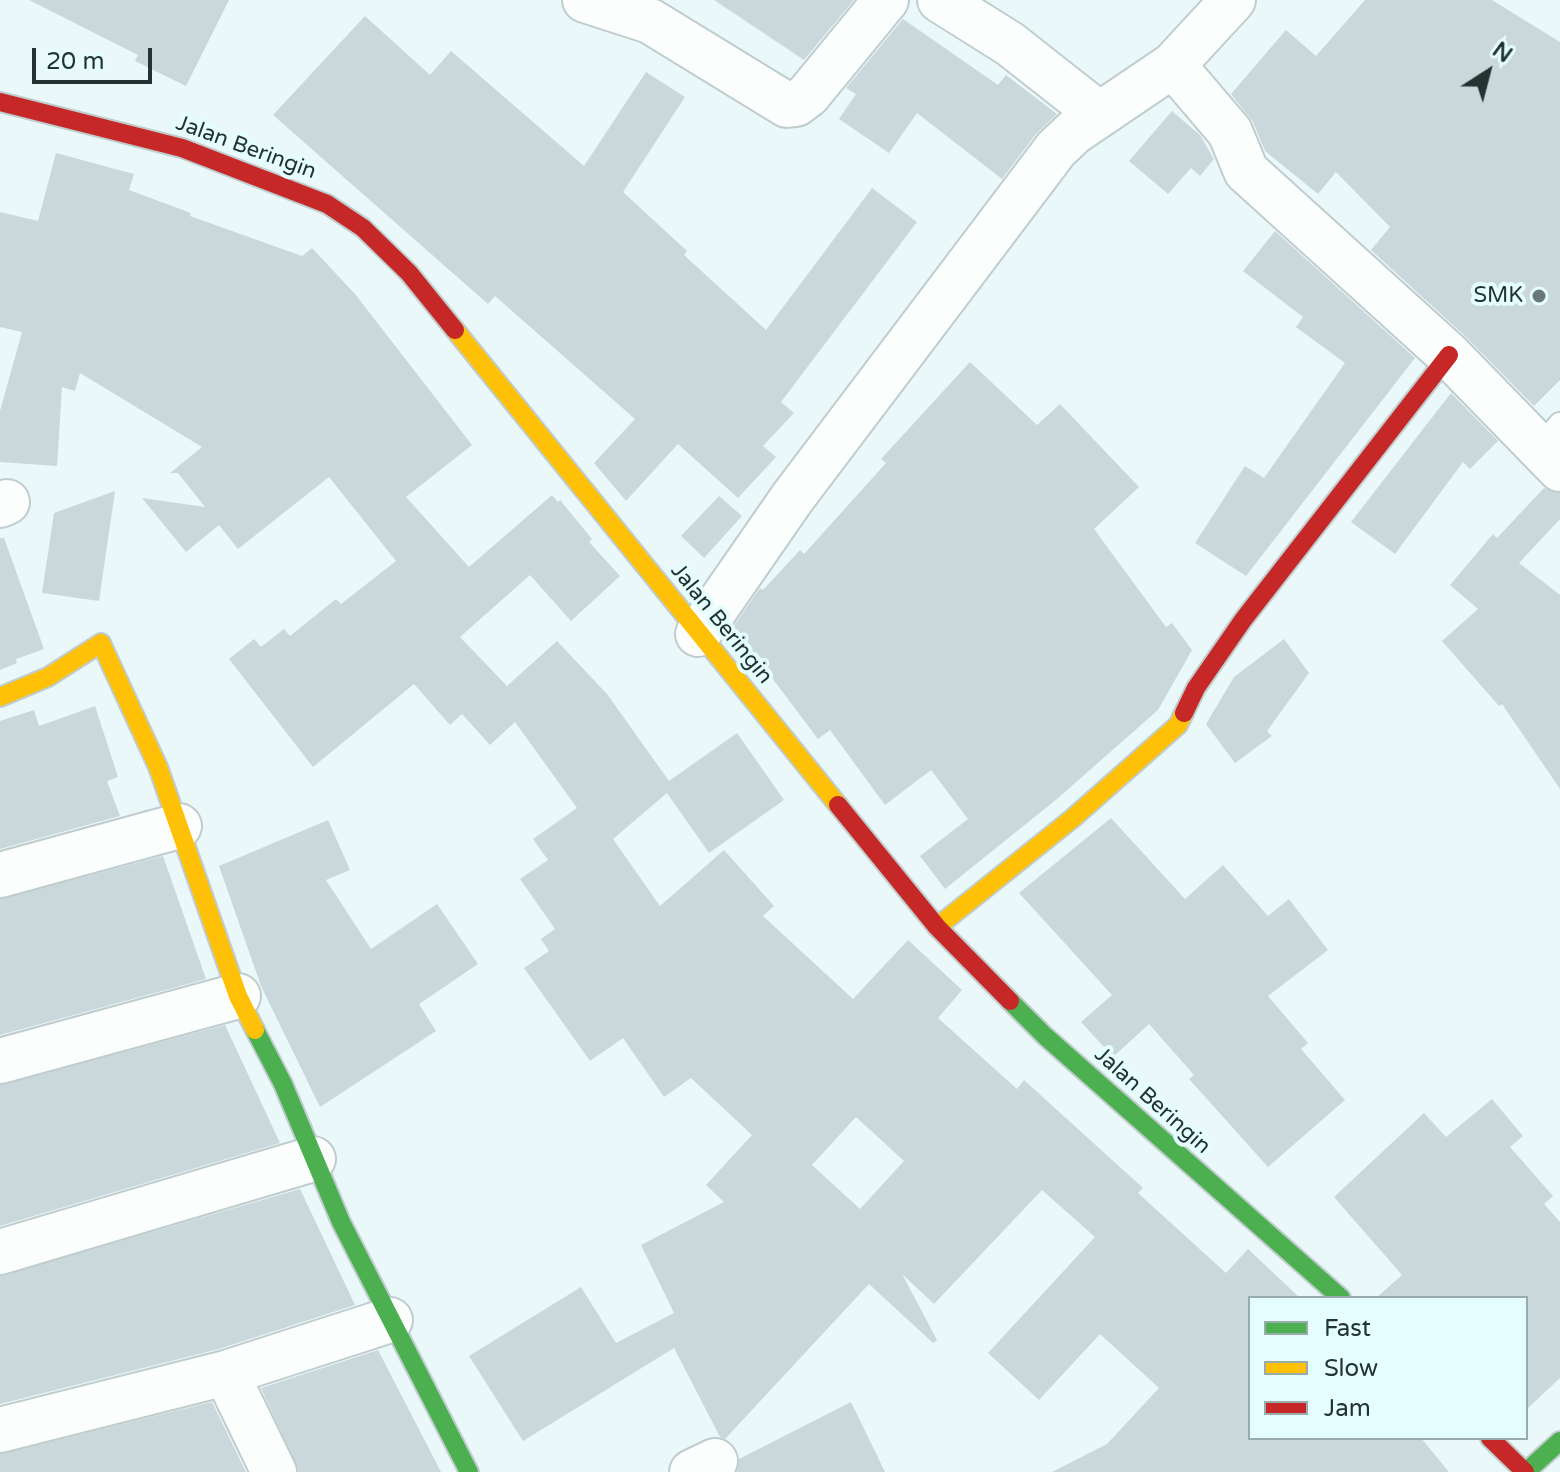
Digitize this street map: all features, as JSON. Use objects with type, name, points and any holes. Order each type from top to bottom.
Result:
[{"type":"street","points":[[582,1],[607,5],[650,21],[780,104],[787,105],[796,104],[808,95],[886,0]]},
{"type":"street","points":[[940,0],[1010,44],[1099,114]]},
{"type":"street","points":[[698,634],[793,497],[1056,149],[1099,114],[1173,65],[1233,0]]},
{"type":"street","points":[[1173,65],[1230,132],[1246,171],[1257,184],[1553,446]]},
{"type":"street","name":"Jalan Beringin","points":[[0,102],[182,148],[327,204],[363,228],[409,273],[937,927],[1045,1036],[1339,1296]]},
{"type":"street","points":[[937,927],[1073,818],[1178,725],[1196,688],[1243,620],[1449,355]]},
{"type":"street","points":[[0,697],[48,677],[101,643],[158,767],[238,996],[283,1084],[313,1159],[390,1320],[469,1472]]},
{"type":"street","points":[[0,875],[179,826]]},
{"type":"street","points":[[0,1061],[238,996]]},
{"type":"street","points":[[0,1252],[313,1159]]},
{"type":"street","points":[[0,1430],[226,1373],[390,1320]]},
{"type":"street","points":[[226,1373],[274,1472]]},
{"type":"street","points":[[1492,1440],[1525,1472],[1560,1441]]},
{"type":"building","points":[[29,0],[229,0],[186,86],[135,61],[138,55]]},
{"type":"building","points":[[714,0],[854,0],[804,60]]},
{"type":"building","points":[[1365,0],[1492,0],[1560,42],[1560,380],[1534,406],[1466,337],[1371,250],[1390,227],[1336,172],[1318,194],[1265,151],[1253,122],[1231,94],[1286,30],[1316,56]]},
{"type":"building","points":[[365,16],[430,75],[451,51],[584,166],[646,72],[685,97],[623,192],[687,251],[684,255],[766,330],[872,188],[917,222],[781,402],[794,413],[763,446],[776,457],[738,498],[678,444],[626,501],[594,463],[635,419],[495,296],[488,304],[273,115]]},
{"type":"building","points":[[903,19],[998,85],[1006,75],[1057,114],[1036,134],[1002,179],[917,113],[889,153],[839,119],[856,94],[846,88]]},
{"type":"building","points":[[1172,111],[1200,135],[1214,159],[1200,176],[1191,168],[1168,194],[1129,161]]},
{"type":"building","points":[[56,153],[134,174],[129,190],[191,213],[190,216],[302,256],[312,248],[355,294],[472,445],[406,497],[469,567],[552,495],[558,502],[560,500],[592,539],[589,542],[620,576],[571,621],[530,575],[460,637],[507,686],[557,641],[607,694],[669,781],[737,733],[784,800],[709,853],[667,793],[613,839],[660,906],[724,850],[774,906],[763,916],[853,999],[908,940],[962,990],[938,1018],[1017,1089],[1024,1080],[1143,1188],[1138,1193],[1226,1273],[1248,1249],[1298,1296],[1248,1296],[1248,1440],[1423,1440],[1449,1472],[1052,1472],[1107,1444],[1159,1388],[1100,1334],[1039,1400],[988,1353],[1095,1237],[1042,1190],[934,1304],[902,1274],[937,1340],[933,1343],[869,1284],[725,1439],[720,1437],[674,1348],[523,1441],[469,1356],[581,1287],[616,1343],[674,1313],[641,1245],[724,1202],[706,1185],[752,1135],[691,1078],[664,1097],[623,1038],[590,1061],[524,968],[549,951],[541,939],[555,929],[520,879],[548,860],[533,839],[577,808],[515,722],[490,745],[462,714],[450,725],[414,684],[313,767],[229,659],[254,639],[261,647],[284,629],[290,636],[336,599],[341,604],[396,561],[329,477],[238,549],[219,525],[186,552],[142,498],[205,507],[178,473],[170,473],[202,447],[80,373],[75,391],[62,387],[57,466],[0,462],[0,411],[22,332],[0,327],[0,212],[38,221]],"holes":[[[856,1117],[904,1161],[860,1209],[812,1165]]]},
{"type":"building","points":[[1275,231],[1415,358],[1246,576],[1195,543],[1245,466],[1264,478],[1345,363],[1296,327],[1303,317],[1243,271]]},
{"type":"building","points":[[970,362],[1037,425],[1060,404],[1139,487],[1094,529],[1166,627],[1172,623],[1192,650],[1158,710],[1057,799],[945,889],[920,856],[968,819],[931,770],[885,805],[830,730],[818,739],[754,654],[730,631],[760,588],[763,590],[800,550],[804,554],[886,463],[881,459]]},
{"type":"building","points":[[1451,393],[1498,441],[1470,469],[1463,462],[1395,554],[1351,522]]},
{"type":"building","points":[[1544,488],[1560,493],[1560,519],[1519,563],[1560,595],[1560,789],[1502,704],[1499,706],[1442,641],[1478,609],[1450,585],[1493,534],[1497,538]]},
{"type":"building","points":[[115,491],[99,601],[42,593],[54,513]]},
{"type":"building","points":[[719,496],[742,516],[704,558],[681,536]]},
{"type":"building","points":[[0,538],[4,538],[44,649],[16,659],[17,663],[0,670]]},
{"type":"building","points":[[1284,639],[1309,673],[1267,731],[1272,736],[1235,763],[1206,724],[1234,677]]},
{"type":"building","points":[[95,706],[118,777],[107,781],[120,816],[0,849],[0,721],[34,710],[39,726]]},
{"type":"building","points":[[1111,818],[1185,899],[1223,865],[1268,916],[1289,899],[1328,950],[1268,996],[1308,1043],[1301,1049],[1345,1100],[1268,1167],[1189,1079],[1194,1075],[1149,1024],[1113,1057],[1081,1022],[1112,995],[1019,893]]},
{"type":"building","points":[[328,820],[350,870],[326,880],[371,949],[437,904],[478,964],[419,1004],[436,1031],[320,1107],[261,986],[219,866]]},
{"type":"building","points":[[163,856],[206,979],[0,1035],[0,899]]},
{"type":"building","points":[[225,1025],[280,1143],[0,1226],[0,1085]]},
{"type":"building","points":[[1492,1099],[1523,1136],[1510,1147],[1553,1196],[1544,1204],[1560,1222],[1560,1378],[1528,1408],[1528,1296],[1378,1296],[1402,1275],[1334,1197],[1424,1113],[1446,1137]]},
{"type":"building","points":[[300,1189],[355,1305],[219,1349],[0,1404],[0,1276]]},
{"type":"building","points":[[378,1350],[441,1472],[299,1472],[261,1388]]},
{"type":"building","points":[[212,1402],[246,1472],[0,1472],[0,1454]]},
{"type":"building","points":[[851,1402],[885,1472],[737,1472],[739,1459]]},
{"type":"traffic: fast","points":[[1010,1001],[1045,1036],[1339,1296]]},
{"type":"traffic: fast","points":[[255,1030],[283,1084],[341,1222],[469,1472]]},
{"type":"traffic: fast","points":[[1526,1472],[1560,1441]]},
{"type":"traffic: slow","points":[[455,330],[838,805]]},
{"type":"traffic: slow","points":[[0,697],[48,677],[101,643],[158,767],[238,996],[255,1030]]},
{"type":"traffic: slow","points":[[937,927],[1073,818],[1178,725],[1184,713]]},
{"type":"traffic: jam","points":[[0,102],[182,148],[327,204],[363,228],[409,273],[455,330]]},
{"type":"traffic: jam","points":[[1184,713],[1196,688],[1243,620],[1449,355]]},
{"type":"traffic: jam","points":[[838,805],[937,927],[1010,1001]]},
{"type":"traffic: jam","points":[[1492,1440],[1525,1472]]},
{"type":"place","name":"SMK","points":[[1539,296]]}]
